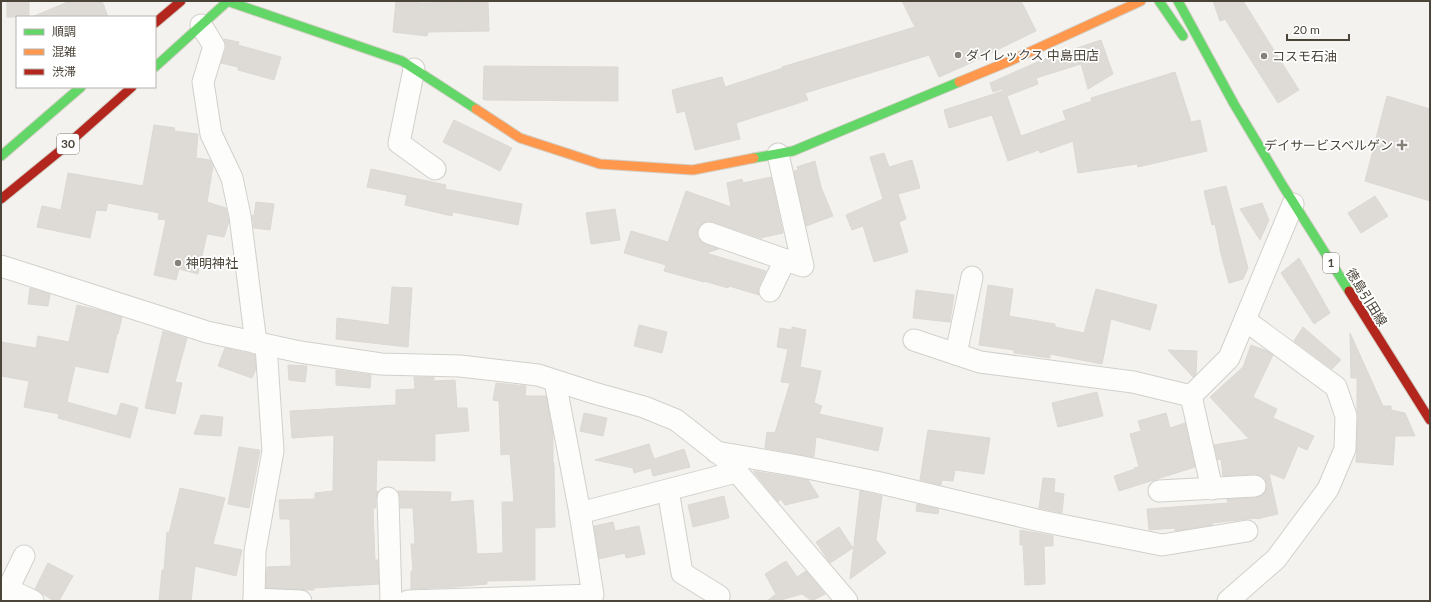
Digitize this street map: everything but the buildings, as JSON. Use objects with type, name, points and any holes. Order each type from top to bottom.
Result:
[{"type":"main road","points":[[156,22],[181,1]]},
{"type":"main road","points":[[156,65],[228,1],[402,61],[520,138],[600,164],[692,170],[793,151],[1010,61],[1141,1]]},
{"type":"main road","points":[[1159,1],[1186,41]]},
{"type":"main road","name":"徳島引田線","points":[[1178,1],[1234,104],[1294,204],[1421,393],[1430,420]]},
{"type":"main road","name":"徳島引田線","points":[[1196,53],[1234,104]]},
{"type":"main road","points":[[1,156],[80,88]]},
{"type":"main road","name":"30","points":[[1,199],[61,150],[131,88]]},
{"type":"street","points":[[201,25],[214,46],[203,82],[211,134],[232,178],[240,216],[261,344],[273,451],[255,551],[254,600],[301,601]]},
{"type":"street","points":[[414,69],[399,143],[435,169]]},
{"type":"street","points":[[709,233],[803,266],[778,154]]},
{"type":"street","points":[[1191,396],[1229,358],[1294,204]]},
{"type":"street","points":[[770,291],[785,260]]},
{"type":"street","points":[[1,266],[207,332],[261,344],[300,352],[381,364],[476,368],[538,374],[555,381],[644,407],[676,420],[726,460],[847,601]]},
{"type":"street","points":[[956,354],[972,277]]},
{"type":"street","points":[[1228,601],[1276,559],[1328,489],[1345,449],[1346,416],[1336,387],[1245,320]]},
{"type":"street","points":[[914,340],[980,362],[1133,382],[1191,396]]},
{"type":"street","points":[[409,601],[594,598],[580,513],[555,381]]},
{"type":"street","points":[[1191,396],[1212,489]]},
{"type":"street","points":[[716,452],[798,466],[876,482],[1041,521],[1162,545],[1247,531]]},
{"type":"street","points":[[580,513],[736,472]]},
{"type":"street","points":[[1160,491],[1255,486]]},
{"type":"street","points":[[668,490],[682,573],[719,596],[718,601]]},
{"type":"street","points":[[388,498],[391,601]]},
{"type":"street","points":[[24,556],[5,595],[33,601]]},
{"type":"traffic: fast","points":[[227,1],[402,61],[476,109]]},
{"type":"traffic: fast","points":[[156,66],[228,1]]},
{"type":"traffic: fast","points":[[1159,1],[1183,36]]},
{"type":"traffic: fast","points":[[1178,1],[1234,104],[1283,186],[1349,291]]},
{"type":"traffic: fast","points":[[754,158],[793,151],[959,82]]},
{"type":"traffic: fast","points":[[1,156],[80,88]]},
{"type":"traffic: slow","points":[[959,82],[1010,61],[1141,1]]},
{"type":"traffic: slow","points":[[476,109],[520,138],[600,164],[693,170],[754,158]]},
{"type":"traffic: jam","points":[[156,22],[181,1]]},
{"type":"traffic: jam","points":[[1,199],[61,150],[131,88]]},
{"type":"traffic: jam","points":[[1349,291],[1430,420]]},
{"type":"place","name":"ダイレックス 中島田店","points":[[958,55]]},
{"type":"place","name":"コスモ石油","points":[[1264,56]]},
{"type":"place","name":"デイサービスベルゲン","points":[[1402,145]]},
{"type":"place","name":"神明神社","points":[[178,263]]}]
